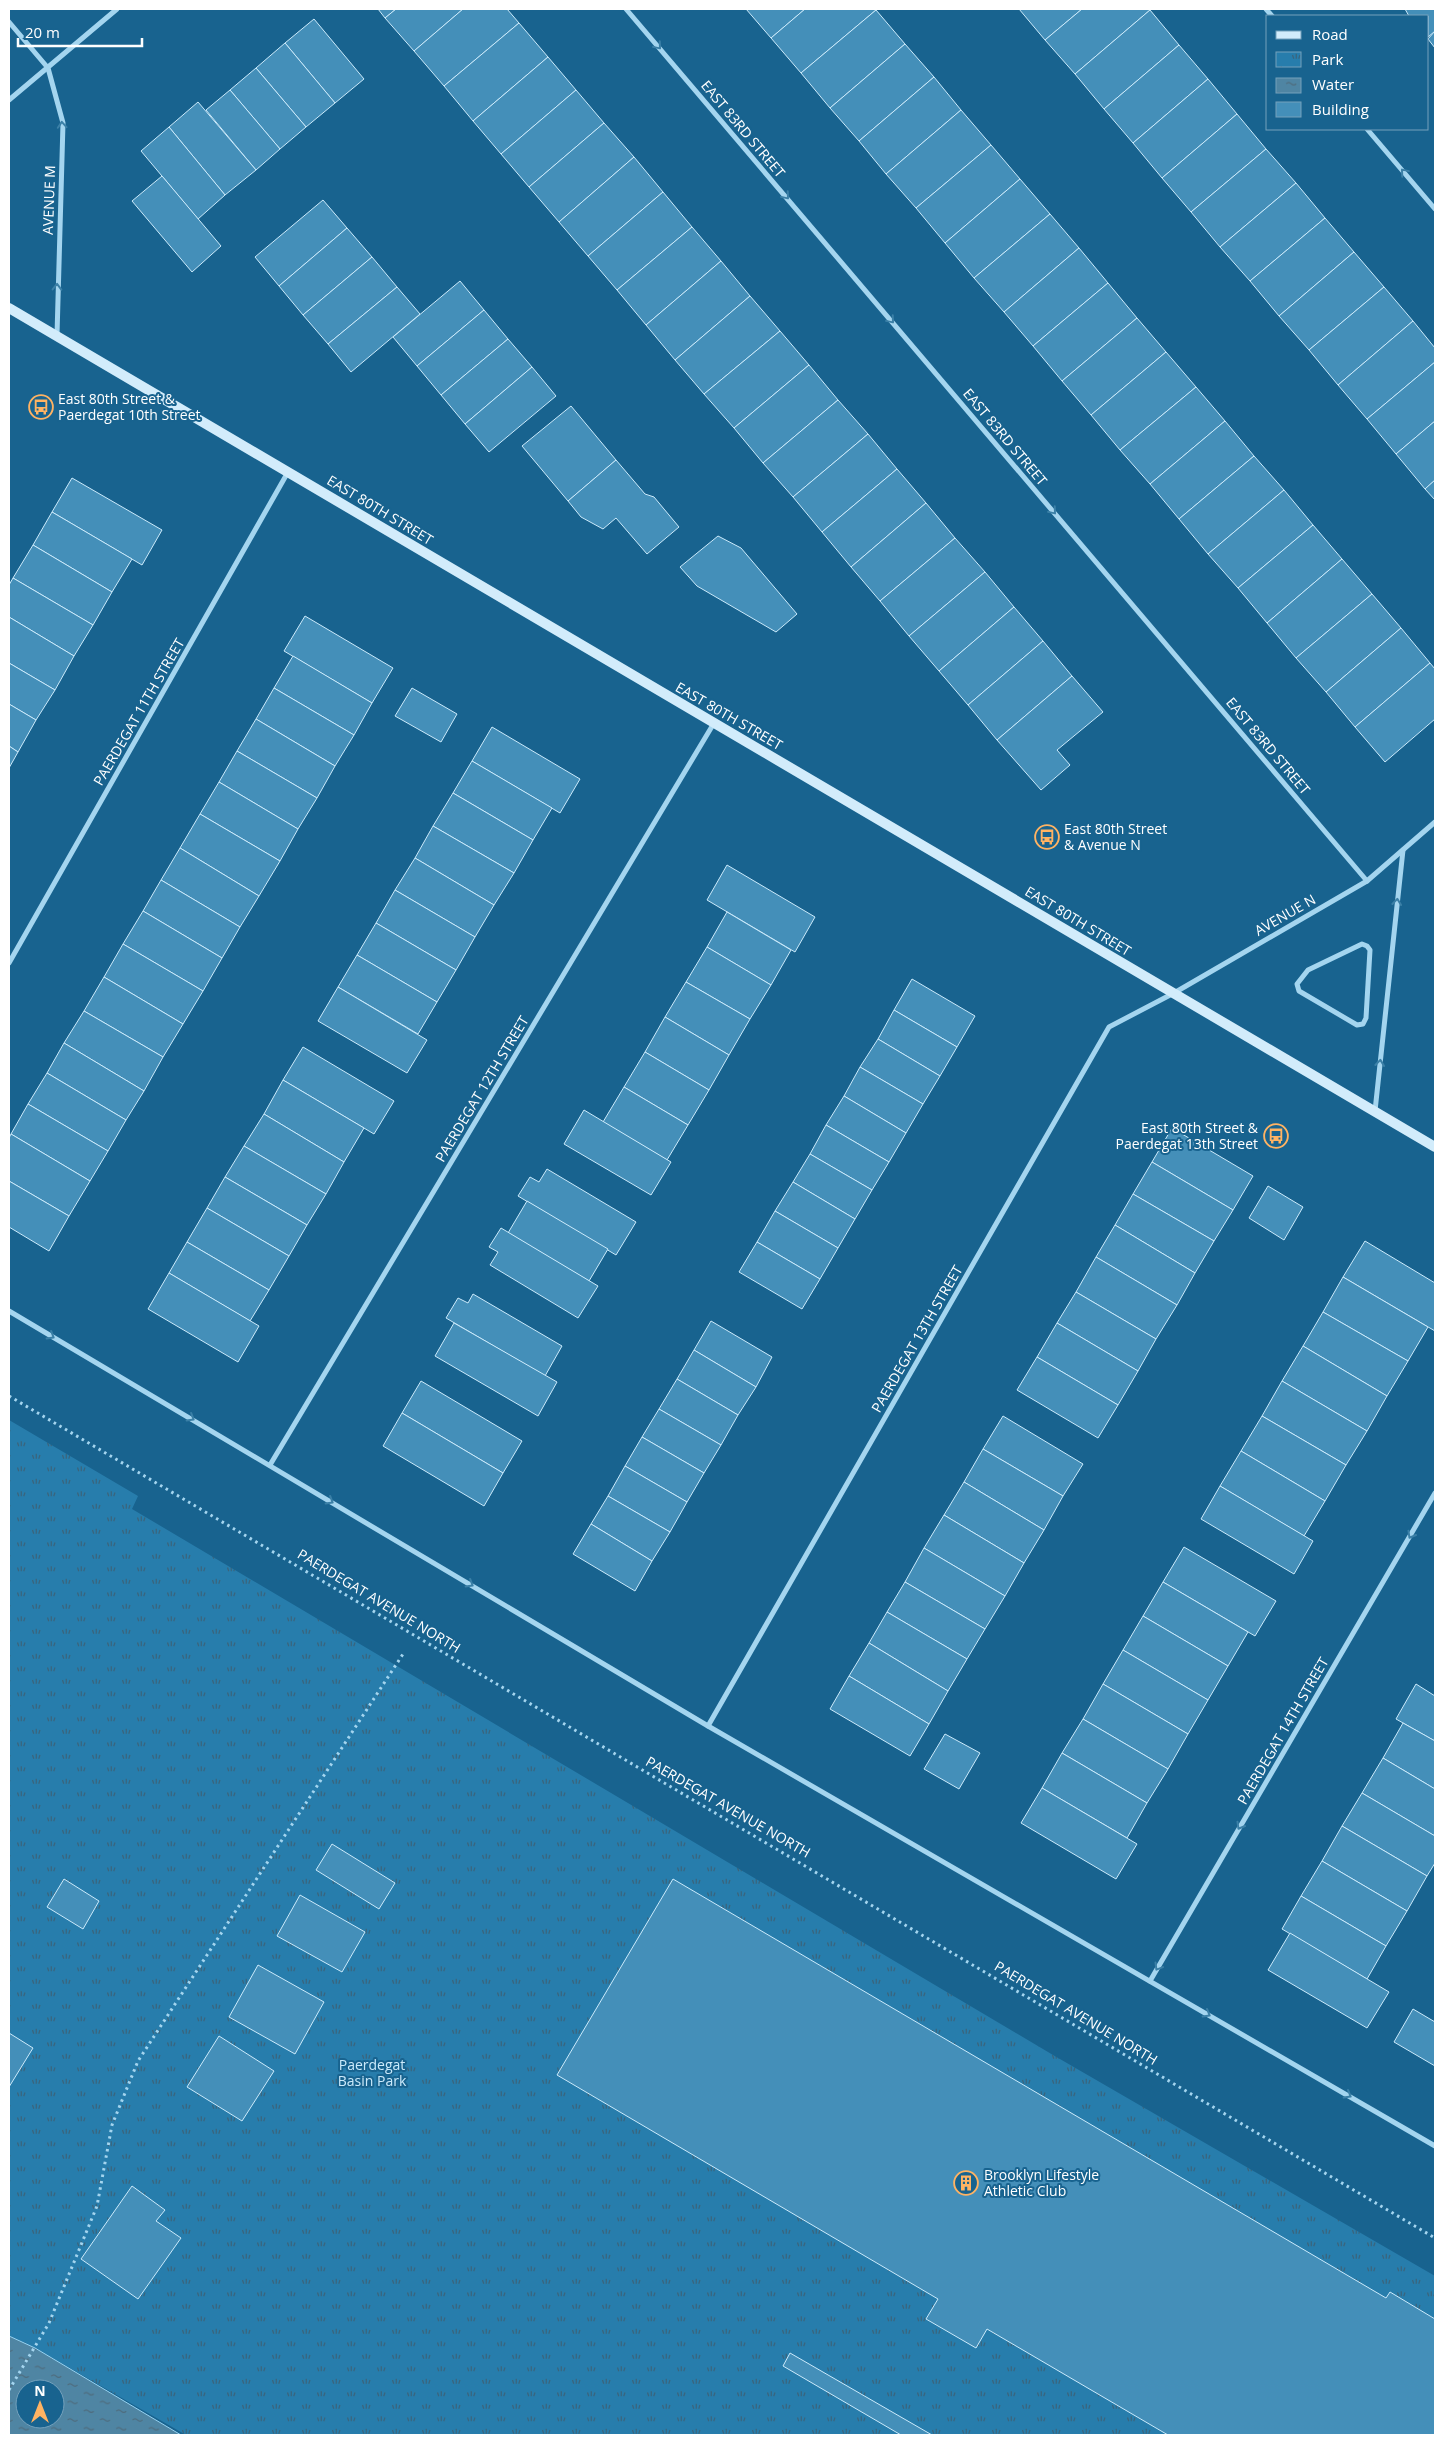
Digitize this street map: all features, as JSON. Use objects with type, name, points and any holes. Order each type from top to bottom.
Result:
[{"type":"street","points":[[9,100],[117,9]]},
{"type":"street","name":"EAST 83RD STREET","points":[[626,9],[1367,880]]},
{"type":"street","points":[[9,22],[48,68]]},
{"type":"street","name":"AVENUE M","points":[[48,68],[63,123],[57,336]]},
{"type":"street","points":[[1368,130],[1435,209]]},
{"type":"street","name":"EAST 80TH STREET","points":[[9,308],[1435,1147]]},
{"type":"street","name":"PAERDEGAT 11TH STREET","points":[[9,963],[288,472]]},
{"type":"street","name":"PAERDEGAT 12TH STREET","points":[[270,1466],[714,723]]},
{"type":"street","name":"AVENUE N","points":[[1174,993],[1367,880],[1435,822]]},
{"type":"street","points":[[1375,1112],[1403,850]]},
{"type":"street","points":[[1357,946],[1367,946],[1370,950],[1366,1018],[1363,1024],[1357,1025],[1299,991],[1297,984],[1299,979],[1308,970],[1357,946]]},
{"type":"street","name":"PAERDEGAT 13TH STREET","points":[[708,1726],[1109,1027],[1174,993]]},
{"type":"street","points":[[9,1311],[708,1726],[1435,2146]]},
{"type":"street","name":"PAERDEGAT 14TH STREET","points":[[1150,1981],[1435,1493]]},
{"type":"path","name":"PAERDEGAT AVENUE NORTH","points":[[9,1396],[1435,2238]]},
{"type":"path","points":[[9,2390],[49,2323],[97,2206],[112,2125],[138,2061],[403,1654]]},
{"type":"green space","name":"Paerdegat Basin Park","points":[[9,1420],[138,1496],[132,1509],[1053,2055],[1435,2276],[1435,2435],[186,2435],[35,2348],[9,2336]]},
{"type":"water","points":[[9,2336],[35,2348],[181,2435],[9,2435]]},
{"type":"building","points":[[378,9],[396,9],[385,18]]},
{"type":"building","points":[[396,9],[463,9],[414,51],[385,18]]},
{"type":"building","points":[[463,9],[507,9],[519,23],[444,86],[414,51]]},
{"type":"building","points":[[746,9],[805,9],[771,38]]},
{"type":"building","points":[[805,9],[876,10],[801,73],[771,38]]},
{"type":"building","points":[[1019,9],[1082,9],[1045,40]]},
{"type":"building","points":[[1082,9],[1150,10],[1075,74],[1045,40]]},
{"type":"building","points":[[1405,9],[1435,9],[1435,31],[1429,36],[1429,15],[1408,15]]},
{"type":"building","points":[[876,10],[905,44],[830,108],[801,73]]},
{"type":"building","points":[[1150,10],[1179,45],[1104,109],[1075,74]]},
{"type":"building","points":[[314,19],[364,79],[335,103],[285,43]]},
{"type":"building","points":[[519,23],[548,57],[473,121],[444,86]]},
{"type":"building","points":[[1435,31],[1435,48],[1429,40]]},
{"type":"building","points":[[285,43],[335,103],[306,127],[256,68]]},
{"type":"building","points":[[905,44],[934,77],[859,141],[830,108]]},
{"type":"building","points":[[1179,45],[1208,79],[1133,143],[1104,109]]},
{"type":"building","points":[[548,57],[576,90],[501,154],[473,121]]},
{"type":"building","points":[[256,68],[306,127],[280,149],[230,90]]},
{"type":"building","points":[[934,77],[961,110],[886,174],[859,141]]},
{"type":"building","points":[[1208,79],[1237,114],[1162,178],[1133,143]]},
{"type":"building","points":[[230,90],[280,149],[256,170],[206,110]]},
{"type":"building","points":[[576,90],[604,123],[529,187],[501,154]]},
{"type":"building","points":[[198,102],[256,170],[225,195],[169,127]]},
{"type":"building","points":[[961,110],[991,145],[916,208],[886,174]]},
{"type":"building","points":[[1237,114],[1266,149],[1191,212],[1162,178]]},
{"type":"building","points":[[604,123],[634,157],[559,222],[529,187]]},
{"type":"building","points":[[169,127],[225,195],[198,219],[141,151]]},
{"type":"building","points":[[991,145],[1020,179],[945,243],[916,208]]},
{"type":"building","points":[[1266,149],[1296,183],[1220,247],[1191,212]]},
{"type":"building","points":[[634,157],[663,192],[588,256],[559,222]]},
{"type":"building","points":[[162,176],[221,246],[192,272],[132,201]]},
{"type":"building","points":[[1020,179],[1050,214],[974,278],[945,243]]},
{"type":"building","points":[[1296,183],[1325,218],[1250,281],[1220,247]]},
{"type":"building","points":[[663,192],[692,227],[617,290],[588,256]]},
{"type":"building","points":[[323,200],[347,228],[279,286],[255,257]]},
{"type":"building","points":[[1050,214],[1079,248],[1004,312],[974,278]]},
{"type":"building","points":[[1325,218],[1354,252],[1279,316],[1250,281]]},
{"type":"building","points":[[692,227],[721,261],[646,325],[617,290]]},
{"type":"building","points":[[347,228],[372,257],[303,315],[279,286]]},
{"type":"building","points":[[1079,248],[1108,283],[1033,346],[1004,312]]},
{"type":"building","points":[[1354,252],[1384,287],[1309,350],[1279,316]]},
{"type":"building","points":[[372,257],[397,287],[328,344],[303,315]]},
{"type":"building","points":[[721,261],[750,296],[675,360],[646,325]]},
{"type":"building","points":[[460,281],[484,310],[417,366],[393,337]]},
{"type":"building","points":[[1108,283],[1137,318],[1062,381],[1033,346]]},
{"type":"building","points":[[397,287],[420,314],[351,372],[328,344]]},
{"type":"building","points":[[1384,287],[1413,321],[1338,385],[1309,350]]},
{"type":"building","points":[[750,296],[780,331],[704,394],[675,360]]},
{"type":"building","points":[[484,310],[508,339],[441,395],[417,366]]},
{"type":"building","points":[[1137,318],[1166,352],[1091,415],[1062,381]]},
{"type":"building","points":[[1413,321],[1435,348],[1435,362],[1367,419],[1338,385]]},
{"type":"building","points":[[780,331],[809,365],[734,428],[704,394]]},
{"type":"building","points":[[508,339],[532,367],[465,424],[441,395]]},
{"type":"building","points":[[1166,352],[1196,387],[1120,450],[1091,415]]},
{"type":"building","points":[[1435,362],[1435,421],[1396,454],[1367,419]]},
{"type":"building","points":[[809,365],[838,400],[763,463],[734,428]]},
{"type":"building","points":[[532,367],[556,396],[489,452],[465,424]]},
{"type":"building","points":[[1196,387],[1225,421],[1150,484],[1120,450]]},
{"type":"building","points":[[838,400],[868,434],[793,497],[763,463]]},
{"type":"building","points":[[571,406],[616,460],[568,501],[522,446]]},
{"type":"building","points":[[1225,421],[1254,456],[1179,519],[1150,484]]},
{"type":"building","points":[[1435,421],[1435,480],[1425,489],[1396,454]]},
{"type":"building","points":[[868,434],[897,469],[822,532],[793,497]]},
{"type":"building","points":[[1254,456],[1284,490],[1208,554],[1179,519]]},
{"type":"building","points":[[616,460],[645,494],[654,497],[679,527],[647,554],[616,518],[603,529],[581,517],[568,501]]},
{"type":"building","points":[[897,469],[926,503],[851,567],[822,532]]},
{"type":"building","points":[[72,478],[162,530],[142,565],[52,512]]},
{"type":"building","points":[[1435,480],[1435,500],[1425,489]]},
{"type":"building","points":[[1284,490],[1313,525],[1238,588],[1208,554]]},
{"type":"building","points":[[926,503],[955,538],[880,601],[851,567]]},
{"type":"building","points":[[52,512],[132,559],[112,592],[33,545]]},
{"type":"building","points":[[1313,525],[1342,559],[1267,623],[1238,588]]},
{"type":"building","points":[[718,536],[741,548],[797,614],[776,632],[697,586],[680,567]]},
{"type":"building","points":[[955,538],[985,572],[909,636],[880,601]]},
{"type":"building","points":[[33,545],[112,592],[93,625],[13,578]]},
{"type":"building","points":[[1342,559],[1372,594],[1296,658],[1267,623]]},
{"type":"building","points":[[985,572],[1014,607],[939,671],[909,636]]},
{"type":"building","points":[[13,578],[93,625],[74,656],[9,617],[9,585]]},
{"type":"building","points":[[1372,594],[1401,628],[1326,692],[1296,658]]},
{"type":"building","points":[[1014,607],[1043,641],[968,705],[939,671]]},
{"type":"building","points":[[305,616],[393,668],[372,703],[284,651]]},
{"type":"building","points":[[9,617],[74,656],[55,690],[9,663]]},
{"type":"building","points":[[1401,628],[1430,663],[1355,727],[1326,692]]},
{"type":"building","points":[[1043,641],[1072,676],[997,740],[968,705]]},
{"type":"building","points":[[293,656],[372,703],[354,735],[274,688]]},
{"type":"building","points":[[9,663],[55,690],[36,720],[9,704]]},
{"type":"building","points":[[1430,663],[1435,669],[1435,719],[1385,762],[1355,727]]},
{"type":"building","points":[[1072,676],[1103,712],[1057,750],[1070,765],[1041,790],[997,740]]},
{"type":"building","points":[[274,688],[354,735],[335,766],[256,719]]},
{"type":"building","points":[[412,688],[457,714],[441,742],[395,716]]},
{"type":"building","points":[[9,704],[36,720],[18,752],[9,746]]},
{"type":"building","points":[[256,719],[335,766],[317,798],[237,751]]},
{"type":"building","points":[[492,727],[580,779],[560,813],[472,761]]},
{"type":"building","points":[[9,746],[18,752],[9,768]]},
{"type":"building","points":[[237,751],[317,798],[298,829],[219,782]]},
{"type":"building","points":[[472,761],[552,808],[533,840],[453,793]]},
{"type":"building","points":[[219,782],[298,829],[280,861],[200,814]]},
{"type":"building","points":[[453,793],[533,840],[514,873],[433,826]]},
{"type":"building","points":[[200,814],[280,861],[259,896],[180,848]]},
{"type":"building","points":[[433,826],[514,873],[494,905],[415,858]]},
{"type":"building","points":[[180,848],[259,896],[240,927],[161,880]]},
{"type":"building","points":[[415,858],[494,905],[475,937],[395,890]]},
{"type":"building","points":[[727,865],[815,917],[795,952],[707,900]]},
{"type":"building","points":[[161,880],[240,927],[222,958],[143,911]]},
{"type":"building","points":[[395,890],[475,937],[456,970],[376,923]]},
{"type":"building","points":[[143,911],[222,958],[203,991],[123,944]]},
{"type":"building","points":[[727,912],[791,950],[771,985],[707,947]]},
{"type":"building","points":[[376,923],[456,970],[437,1002],[357,955]]},
{"type":"building","points":[[123,944],[203,991],[183,1024],[104,977]]},
{"type":"building","points":[[707,947],[771,985],[750,1019],[686,982]]},
{"type":"building","points":[[357,955],[437,1002],[418,1034],[338,987]]},
{"type":"building","points":[[104,977],[183,1024],[163,1057],[84,1011]]},
{"type":"building","points":[[912,979],[975,1016],[957,1047],[894,1010]]},
{"type":"building","points":[[686,982],[750,1019],[729,1055],[665,1017]]},
{"type":"building","points":[[338,987],[427,1040],[407,1073],[318,1021]]},
{"type":"building","points":[[894,1010],[957,1047],[940,1076],[878,1039]]},
{"type":"building","points":[[84,1011],[163,1057],[144,1091],[64,1043]]},
{"type":"building","points":[[665,1017],[729,1055],[709,1090],[645,1052]]},
{"type":"building","points":[[878,1039],[940,1076],[923,1104],[860,1067]]},
{"type":"building","points":[[64,1043],[144,1091],[126,1120],[47,1073]]},
{"type":"building","points":[[303,1047],[394,1101],[374,1134],[283,1080]]},
{"type":"building","points":[[645,1052],[709,1090],[688,1125],[624,1087]]},
{"type":"building","points":[[860,1067],[923,1104],[906,1133],[844,1096]]},
{"type":"building","points":[[47,1073],[126,1120],[108,1151],[28,1104]]},
{"type":"building","points":[[283,1080],[364,1128],[344,1162],[264,1114]]},
{"type":"building","points":[[624,1087],[688,1125],[667,1160],[603,1122]]},
{"type":"building","points":[[844,1096],[906,1133],[889,1162],[826,1125]]},
{"type":"building","points":[[28,1104],[108,1151],[90,1181],[11,1134]]},
{"type":"building","points":[[584,1110],[671,1162],[651,1195],[564,1144]]},
{"type":"building","points":[[264,1114],[344,1162],[326,1194],[244,1146]]},
{"type":"building","points":[[826,1125],[889,1162],[872,1190],[810,1154]]},
{"type":"building","points":[[1172,1128],[1253,1176],[1233,1210],[1152,1162]]},
{"type":"building","points":[[11,1134],[90,1181],[69,1216],[9,1181],[9,1138]]},
{"type":"building","points":[[244,1146],[326,1194],[307,1225],[225,1177]]},
{"type":"building","points":[[810,1154],[872,1190],[855,1219],[793,1182]]},
{"type":"building","points":[[1152,1162],[1233,1210],[1214,1241],[1133,1194]]},
{"type":"building","points":[[547,1169],[636,1222],[616,1255],[518,1196],[530,1177],[539,1182]]},
{"type":"building","points":[[225,1177],[307,1225],[289,1256],[207,1208]]},
{"type":"building","points":[[9,1181],[69,1216],[49,1251],[9,1227]]},
{"type":"building","points":[[793,1182],[855,1219],[838,1248],[775,1211]]},
{"type":"building","points":[[1268,1186],[1303,1207],[1284,1240],[1249,1218]]},
{"type":"building","points":[[1133,1194],[1214,1241],[1195,1273],[1115,1225]]},
{"type":"building","points":[[527,1201],[608,1249],[589,1281],[508,1233]]},
{"type":"building","points":[[207,1208],[289,1256],[269,1290],[187,1242]]},
{"type":"building","points":[[775,1211],[838,1248],[820,1279],[757,1242]]},
{"type":"building","points":[[1115,1225],[1195,1273],[1177,1305],[1096,1257]]},
{"type":"building","points":[[501,1228],[598,1286],[578,1318],[490,1265],[498,1252],[489,1247]]},
{"type":"building","points":[[1365,1241],[1435,1283],[1435,1331],[1343,1277]]},
{"type":"building","points":[[187,1242],[269,1290],[250,1321],[169,1273]]},
{"type":"building","points":[[757,1242],[820,1279],[802,1309],[739,1272]]},
{"type":"building","points":[[1096,1257],[1177,1305],[1156,1339],[1076,1292]]},
{"type":"building","points":[[169,1273],[259,1326],[238,1362],[148,1309]]},
{"type":"building","points":[[1343,1277],[1428,1327],[1408,1361],[1323,1312]]},
{"type":"building","points":[[1076,1292],[1156,1339],[1138,1371],[1057,1323]]},
{"type":"building","points":[[473,1294],[562,1346],[545,1376],[446,1318],[458,1298],[468,1303]]},
{"type":"building","points":[[1323,1312],[1408,1361],[1387,1396],[1303,1346]]},
{"type":"building","points":[[711,1321],[772,1357],[756,1387],[694,1350]]},
{"type":"building","points":[[454,1323],[557,1382],[538,1416],[435,1356]]},
{"type":"building","points":[[1057,1323],[1138,1371],[1118,1405],[1037,1357]]},
{"type":"building","points":[[1303,1346],[1387,1396],[1367,1431],[1282,1381]]},
{"type":"building","points":[[694,1350],[756,1387],[738,1415],[677,1379]]},
{"type":"building","points":[[1037,1357],[1118,1405],[1098,1438],[1017,1390]]},
{"type":"building","points":[[677,1379],[738,1415],[721,1445],[659,1409]]},
{"type":"building","points":[[421,1381],[522,1441],[503,1473],[402,1413]]},
{"type":"building","points":[[1282,1381],[1367,1431],[1346,1465],[1262,1416]]},
{"type":"building","points":[[659,1409],[721,1445],[704,1473],[642,1437]]},
{"type":"building","points":[[402,1413],[503,1473],[484,1506],[383,1446]]},
{"type":"building","points":[[1003,1416],[1083,1464],[1063,1496],[983,1449]]},
{"type":"building","points":[[1262,1416],[1346,1465],[1325,1501],[1241,1451]]},
{"type":"building","points":[[642,1437],[704,1473],[687,1502],[625,1466]]},
{"type":"building","points":[[983,1449],[1063,1496],[1044,1530],[964,1482]]},
{"type":"building","points":[[1241,1451],[1325,1501],[1304,1536],[1220,1486]]},
{"type":"building","points":[[625,1466],[687,1502],[670,1532],[608,1496]]},
{"type":"building","points":[[964,1482],[1044,1530],[1024,1563],[944,1515]]},
{"type":"building","points":[[1220,1486],[1313,1541],[1294,1574],[1201,1519]]},
{"type":"building","points":[[608,1496],[670,1532],[652,1561],[591,1524]]},
{"type":"building","points":[[944,1515],[1024,1563],[1005,1596],[924,1548]]},
{"type":"building","points":[[591,1524],[652,1561],[635,1591],[573,1554]]},
{"type":"building","points":[[1184,1547],[1276,1601],[1255,1636],[1163,1582]]},
{"type":"building","points":[[924,1548],[1005,1596],[985,1629],[905,1582]]},
{"type":"building","points":[[905,1582],[985,1629],[967,1659],[887,1612]]},
{"type":"building","points":[[1163,1582],[1248,1632],[1228,1666],[1143,1616]]},
{"type":"building","points":[[887,1612],[967,1659],[948,1691],[869,1643]]},
{"type":"building","points":[[1143,1616],[1228,1666],[1208,1700],[1123,1650]]},
{"type":"building","points":[[869,1643],[948,1691],[929,1724],[849,1676]]},
{"type":"building","points":[[1123,1650],[1208,1700],[1188,1734],[1103,1684]]},
{"type":"building","points":[[849,1676],[929,1724],[910,1756],[830,1709]]},
{"type":"building","points":[[1103,1684],[1188,1734],[1168,1769],[1083,1719]]},
{"type":"building","points":[[1416,1684],[1435,1696],[1435,1741],[1396,1719]]},
{"type":"building","points":[[1083,1719],[1168,1769],[1147,1803],[1062,1753]]},
{"type":"building","points":[[1403,1723],[1435,1741],[1435,1789],[1383,1758]]},
{"type":"building","points":[[945,1734],[980,1753],[959,1789],[924,1769]]},
{"type":"building","points":[[1062,1753],[1147,1803],[1127,1838],[1042,1788]]},
{"type":"building","points":[[1383,1758],[1435,1789],[1435,1836],[1362,1793]]},
{"type":"building","points":[[1042,1788],[1137,1844],[1116,1879],[1021,1823]]},
{"type":"building","points":[[1362,1793],[1435,1836],[1435,1863],[1427,1876],[1342,1826]]},
{"type":"building","points":[[1342,1826],[1427,1876],[1407,1911],[1322,1861]]},
{"type":"building","points":[[332,1844],[395,1883],[379,1909],[316,1870]]},
{"type":"building","points":[[1322,1861],[1407,1911],[1386,1946],[1301,1896]]},
{"type":"building","points":[[64,1879],[99,1901],[83,1929],[47,1907]]},
{"type":"building","name":"Brooklyn Lifestyle Athletic Club","points":[[673,1879],[1386,2298],[1390,2292],[1435,2319],[1435,2435],[1168,2435],[987,2329],[976,2348],[926,2319],[938,2299],[557,2075]]},
{"type":"building","points":[[300,1895],[365,1932],[342,1972],[277,1936]]},
{"type":"building","points":[[1301,1896],[1386,1946],[1367,1979],[1282,1929]]},
{"type":"building","points":[[1290,1933],[1389,1992],[1367,2028],[1268,1970]]},
{"type":"building","points":[[258,1965],[324,2002],[295,2054],[229,2017]]},
{"type":"building","points":[[1413,2009],[1435,2022],[1435,2066],[1394,2042]]},
{"type":"building","points":[[9,2033],[33,2048],[9,2087]]},
{"type":"building","points":[[219,2036],[274,2071],[242,2121],[187,2087]]},
{"type":"building","points":[[132,2186],[165,2210],[156,2221],[181,2238],[138,2299],[81,2259]]},
{"type":"building","points":[[790,2353],[932,2435],[901,2435],[783,2366]]},
{"type":"place","name":"East 80th Street & Paerdegat 10th Street","points":[[41,407]]},
{"type":"place","name":"East 80th Street & Avenue N","points":[[1047,837]]},
{"type":"place","name":"East 80th Street & Paerdegat 13th Street","points":[[1276,1136]]},
{"type":"place","name":"Brooklyn Lifestyle Athletic Club","points":[[966,2183]]}]
